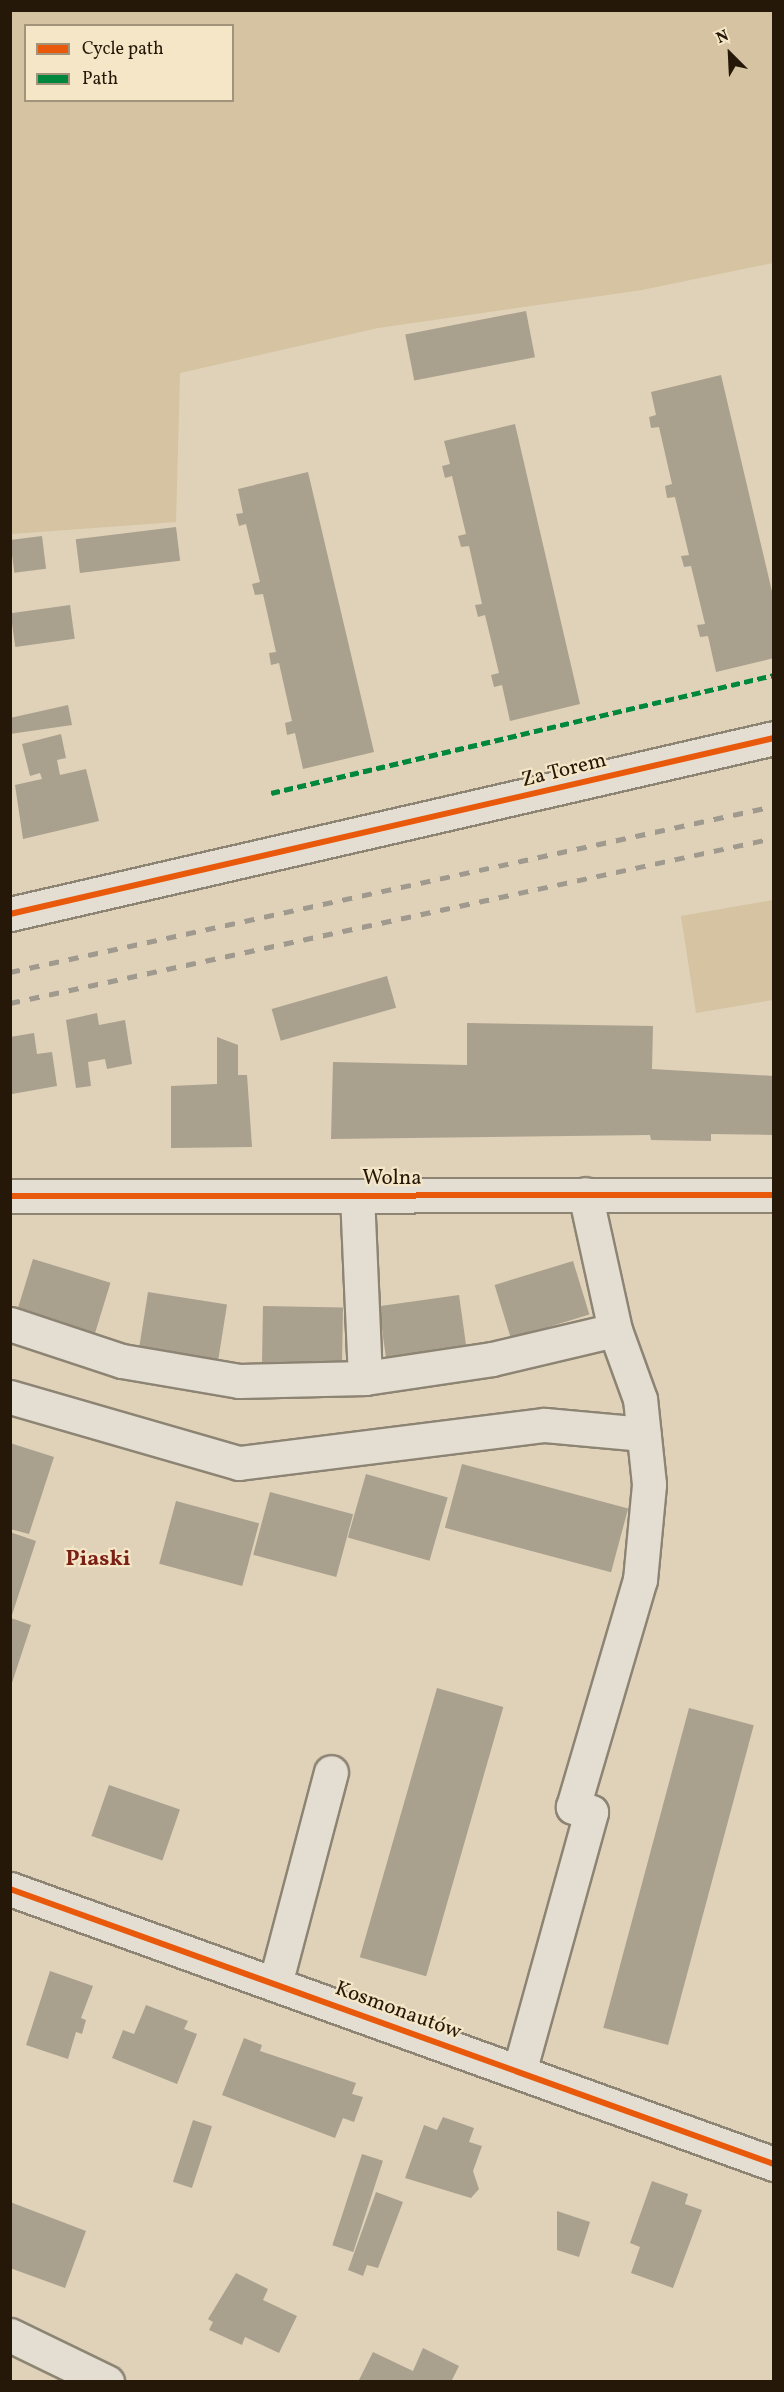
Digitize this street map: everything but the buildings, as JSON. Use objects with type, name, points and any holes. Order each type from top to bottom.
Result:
[{"type":"street","name":"Za Torem","points":[[10,914],[774,738]]},
{"type":"street","points":[[519,2072],[591,1812],[573,1807],[640,1580],[649,1484],[640,1399],[615,1330],[585,1194]]},
{"type":"street","name":"Wolna","points":[[10,1196],[774,1195]]},
{"type":"street","points":[[357,1196],[365,1378]]},
{"type":"street","points":[[10,1323],[122,1360],[240,1381],[365,1378],[492,1359],[615,1330]]},
{"type":"street","points":[[10,1397],[239,1462],[545,1425],[644,1434]]},
{"type":"street","points":[[275,1984],[331,1772]]},
{"type":"street","name":"Kosmonautów","points":[[10,1889],[774,2164]]},
{"type":"street","points":[[10,2335],[107,2382]]},
{"type":"shaded area","points":[[11,10],[773,11],[773,263],[642,290],[378,328],[180,373],[176,522],[11,534]]},
{"type":"shaded area","points":[[773,900],[773,1000],[696,1013],[681,916]]},
{"type":"railway","points":[[10,972],[774,806]]},
{"type":"railway","points":[[10,1003],[774,838]]},
{"type":"marked path","points":[[271,793],[774,675]]},
{"type":"cycle path","points":[[10,914],[774,738]]},
{"type":"cycle path","points":[[10,1196],[774,1195]]},
{"type":"cycle path","points":[[10,1889],[774,2164]]},
{"type":"district","name":"Piaski","points":[[98,1560]]}]
